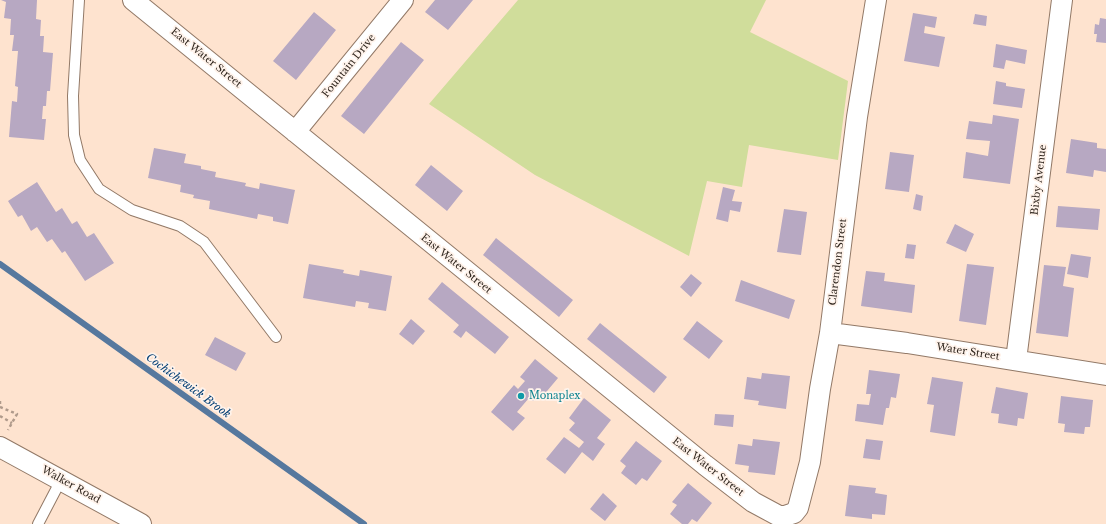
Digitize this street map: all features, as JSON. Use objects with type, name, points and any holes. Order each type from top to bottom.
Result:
[{"type":"street","name":"East Water Street","points":[[133,0],[711,470],[753,502],[779,516],[785,516]]},
{"type":"street","name":"Fountain Drive","points":[[295,132],[403,0]]},
{"type":"street","name":"Clarendon Street","points":[[785,516],[794,513],[798,508],[810,462],[820,389],[830,333],[857,117],[876,0]]},
{"type":"street","name":"Bixby Avenue","points":[[1016,360],[1062,0]]},
{"type":"street","name":"Water Street","points":[[830,333],[907,343],[1106,375]]},
{"type":"street","name":"Walker Road","points":[[0,448],[141,524]]},
{"type":"lane","points":[[79,0],[73,96],[74,135],[80,160],[99,189],[132,210],[180,226],[204,242],[276,337]]},
{"type":"lane","points":[[38,524],[61,480]]},
{"type":"path","points":[[0,401],[0,406],[17,414],[12,423],[0,416]]},
{"type":"green space","points":[[518,0],[766,0],[750,32],[848,81],[838,160],[749,145],[742,187],[707,181],[689,256],[535,175],[429,104]]},
{"type":"building","points":[[1,0],[37,0],[36,19],[41,20],[40,36],[44,36],[43,52],[53,53],[50,91],[47,91],[46,106],[43,106],[42,119],[46,119],[44,140],[9,137],[12,101],[17,102],[18,87],[15,86],[18,51],[12,51],[14,35],[10,35],[11,19],[4,18],[6,2]]},
{"type":"building","points":[[435,0],[473,0],[448,30],[425,12]]},
{"type":"building","points":[[314,12],[336,30],[296,80],[273,61]]},
{"type":"building","points":[[913,13],[937,17],[935,28],[925,26],[924,33],[945,37],[939,67],[904,61]]},
{"type":"building","points":[[975,14],[987,16],[986,26],[973,24]]},
{"type":"building","points":[[1100,18],[1106,19],[1106,43],[1096,42],[1097,34],[1094,34],[1095,24],[1099,25]]},
{"type":"building","points":[[401,42],[424,60],[364,134],[341,116]]},
{"type":"building","points":[[996,44],[1027,50],[1025,64],[1006,60],[1004,69],[993,67]]},
{"type":"building","points":[[996,81],[1006,83],[1006,86],[1025,89],[1022,108],[993,104]]},
{"type":"building","points":[[993,115],[1019,119],[1010,184],[963,178],[966,152],[988,156],[990,141],[966,139],[969,121],[992,124]]},
{"type":"building","points":[[1071,139],[1097,143],[1097,148],[1106,149],[1106,172],[1094,170],[1093,177],[1066,173]]},
{"type":"building","points":[[154,148],[186,154],[184,163],[201,166],[201,169],[216,172],[215,177],[246,183],[245,186],[259,189],[260,183],[295,190],[288,224],[273,221],[273,217],[258,214],[257,219],[209,209],[210,201],[193,198],[194,195],[180,192],[181,185],[148,178]]},
{"type":"building","points":[[890,152],[914,155],[909,192],[885,189]]},
{"type":"building","points":[[431,165],[463,191],[447,211],[415,185]]},
{"type":"building","points":[[37,182],[56,212],[62,208],[72,224],[77,221],[87,237],[94,233],[114,263],[85,281],[65,251],[62,253],[52,239],[47,242],[37,227],[31,231],[22,215],[18,217],[8,201]]},
{"type":"building","points":[[723,187],[735,190],[732,201],[742,202],[740,212],[730,210],[728,222],[716,219]]},
{"type":"building","points":[[916,194],[923,196],[921,211],[913,209]]},
{"type":"building","points":[[1058,206],[1100,209],[1098,230],[1056,227]]},
{"type":"building","points":[[784,209],[807,212],[801,255],[777,252]]},
{"type":"building","points":[[955,224],[974,234],[966,252],[946,243]]},
{"type":"building","points":[[496,238],[573,300],[559,317],[483,255]]},
{"type":"building","points":[[907,244],[916,245],[914,259],[905,258]]},
{"type":"building","points":[[1071,254],[1091,257],[1088,278],[1067,274]]},
{"type":"building","points":[[309,264],[344,270],[343,273],[359,276],[360,270],[392,276],[386,311],[368,308],[369,303],[356,301],[355,307],[303,298]]},
{"type":"building","points":[[967,264],[994,267],[986,325],[959,321]]},
{"type":"building","points":[[1044,265],[1066,267],[1063,286],[1074,288],[1068,337],[1036,333]]},
{"type":"building","points":[[866,271],[885,273],[884,281],[915,285],[912,313],[861,306]]},
{"type":"building","points":[[691,274],[702,283],[691,297],[680,287]]},
{"type":"building","points":[[741,280],[795,300],[789,319],[735,301]]},
{"type":"building","points":[[442,282],[509,337],[495,354],[466,331],[461,338],[453,332],[459,325],[428,299]]},
{"type":"building","points":[[411,319],[425,331],[413,345],[399,334]]},
{"type":"building","points":[[697,321],[723,341],[709,359],[683,339]]},
{"type":"building","points":[[600,323],[667,377],[654,393],[587,339]]},
{"type":"building","points":[[215,337],[246,353],[236,371],[205,355]]},
{"type":"building","name":"Monaplex","points":[[535,359],[558,378],[542,397],[539,395],[533,401],[529,398],[517,412],[525,418],[513,431],[491,412],[514,385],[518,389],[525,381],[520,377]]},
{"type":"building","points":[[869,370],[900,374],[896,398],[891,397],[889,408],[886,408],[883,425],[855,421],[857,404],[869,405],[871,394],[866,394]]},
{"type":"building","points":[[762,373],[790,376],[786,409],[758,405],[759,401],[744,399],[747,377],[761,379]]},
{"type":"building","points":[[932,377],[963,382],[955,436],[930,432],[934,405],[927,404]]},
{"type":"building","points":[[996,387],[1028,393],[1024,419],[1018,418],[1017,426],[998,423],[999,414],[991,413]]},
{"type":"building","points":[[1061,396],[1093,400],[1090,427],[1085,427],[1084,434],[1064,432],[1065,424],[1058,423]]},
{"type":"building","points":[[584,398],[611,420],[597,438],[605,444],[593,461],[582,452],[565,474],[546,459],[564,437],[579,448],[584,442],[569,430],[575,423],[569,418]]},
{"type":"building","points":[[715,414],[734,415],[733,427],[714,425]]},
{"type":"building","points":[[753,439],[780,442],[775,475],[748,472],[749,466],[735,464],[738,444],[752,446]]},
{"type":"building","points":[[866,439],[883,441],[880,460],[863,458]]},
{"type":"building","points":[[636,441],[662,461],[647,481],[642,478],[636,485],[621,473],[626,466],[620,461]]},
{"type":"building","points":[[688,483],[712,503],[697,522],[692,519],[688,524],[682,524],[670,514],[677,505],[672,502]]},
{"type":"building","points":[[849,485],[876,488],[875,493],[887,495],[885,515],[872,514],[872,519],[845,516]]},
{"type":"building","points":[[603,493],[617,506],[605,521],[590,509]]},
{"type":"waterway","name":"Cochichewick Brook","points":[[0,264],[364,524]]},
{"type":"place","name":"Monaplex","points":[[521,396]]}]
